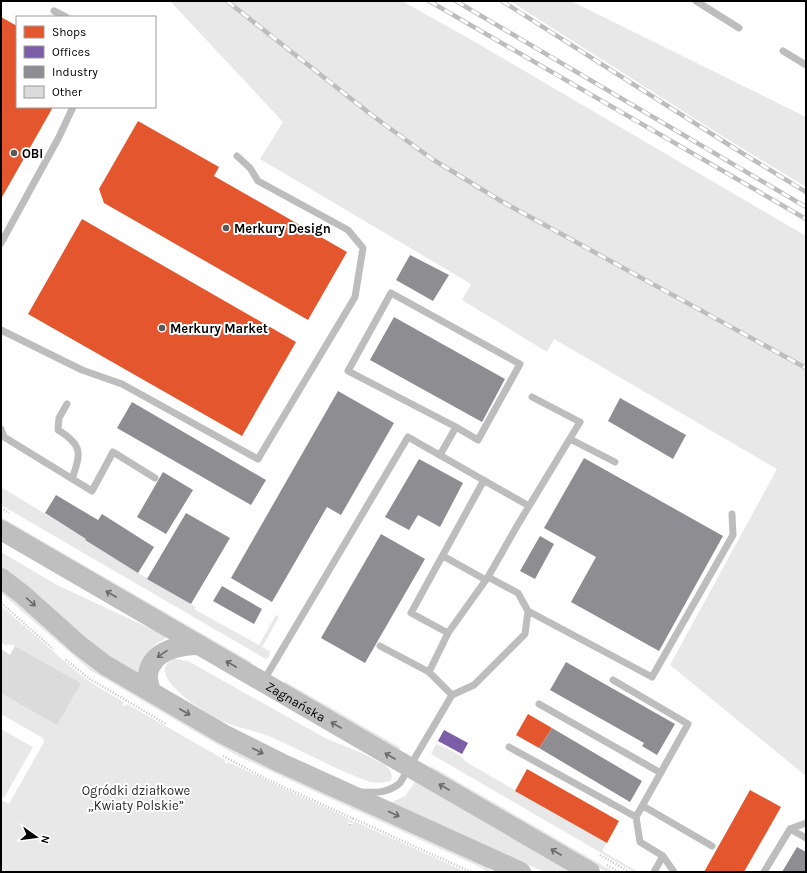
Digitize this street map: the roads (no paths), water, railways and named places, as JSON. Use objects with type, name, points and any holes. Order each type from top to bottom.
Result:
[{"type":"main road","name":"Zagnańska","points":[[1,530],[590,872]]},
{"type":"main road","points":[[1,578],[22,594],[79,645],[105,665],[230,737],[281,763],[346,792],[500,867],[521,872]]},
{"type":"main road","points":[[151,692],[148,674],[155,660],[160,655],[177,646],[199,645]]},
{"type":"lane","points":[[696,1],[739,28]]},
{"type":"lane","points":[[54,11],[64,16]]},
{"type":"lane","points":[[783,51],[806,65]]},
{"type":"lane","points":[[1,243],[59,137],[73,108]]},
{"type":"lane","points":[[1,330],[82,370],[122,384],[258,459],[354,297],[363,248],[348,230],[258,181],[250,168],[236,156]]},
{"type":"lane","points":[[391,293],[520,364],[478,440],[456,428],[348,371],[391,293]]},
{"type":"lane","points":[[429,672],[448,633],[487,579],[580,422],[532,397]]},
{"type":"lane","points":[[67,404],[59,418],[58,430],[70,437],[78,450],[79,460],[72,479]]},
{"type":"lane","points":[[440,455],[456,428]]},
{"type":"lane","points":[[1,429],[4,437],[92,491],[113,452],[155,478]]},
{"type":"lane","points":[[263,682],[408,437],[529,506]]},
{"type":"lane","points":[[570,439],[615,462]]},
{"type":"lane","points":[[448,633],[411,613],[484,480]]},
{"type":"lane","points":[[443,556],[518,593],[528,611],[652,677],[732,535],[732,514]]},
{"type":"lane","points":[[346,792],[387,792],[400,783],[452,695],[474,685],[525,634],[528,611]]},
{"type":"lane","points":[[380,646],[429,672],[452,695]]},
{"type":"lane","points":[[613,680],[688,724],[636,817],[640,842],[663,856],[674,872]]},
{"type":"lane","points":[[539,704],[661,773]]},
{"type":"lane","points":[[509,747],[636,817]]},
{"type":"lane","points":[[642,806],[712,846]]},
{"type":"lane","points":[[764,872],[790,829],[806,823]]},
{"type":"lane","points":[[790,829],[806,838]]},
{"type":"lane","points":[[654,872],[663,856]]},
{"type":"railway","points":[[227,1],[373,116],[432,159],[501,201],[806,368]]},
{"type":"railway","points":[[429,1],[806,219]]},
{"type":"railway","points":[[456,1],[806,207]]},
{"type":"railway","points":[[502,1],[806,192]]},
{"type":"place","name":"OBI","points":[[14,153]]},
{"type":"place","name":"Merkury Design","points":[[226,228]]},
{"type":"place","name":"Merkury Market","points":[[162,328]]},
{"type":"park label","name":"Ogródki działkowe „Kwiaty Polskie”","points":[[136,798]]}]
